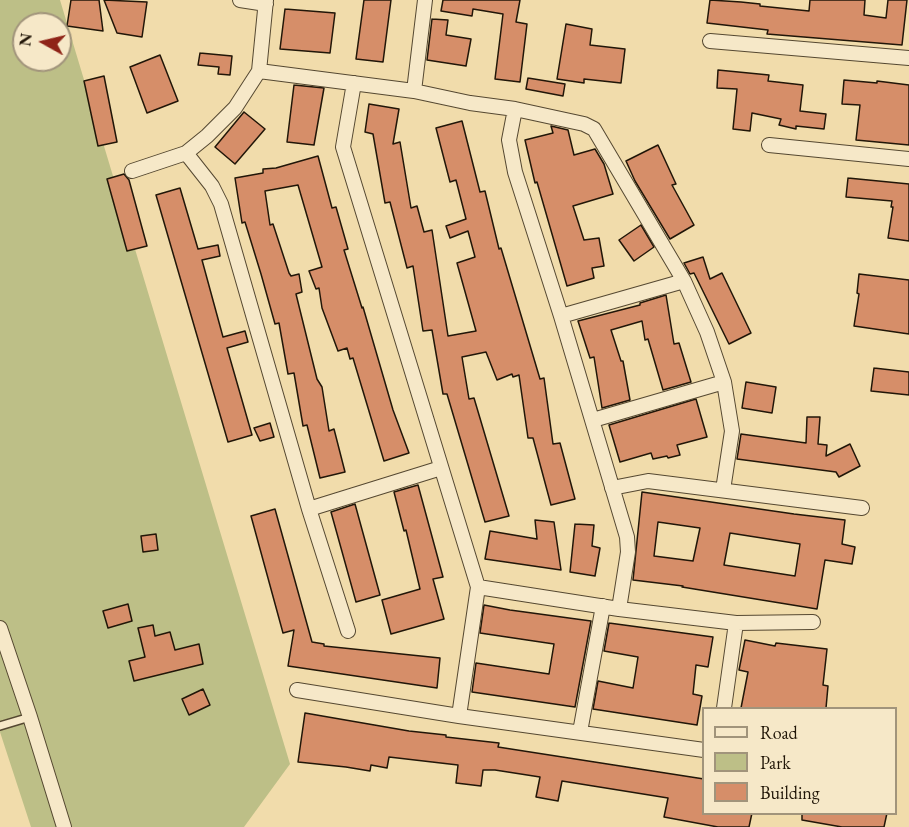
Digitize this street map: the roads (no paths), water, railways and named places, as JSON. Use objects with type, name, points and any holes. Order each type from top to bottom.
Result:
[{"type":"street","points":[[132,171],[186,153],[235,108],[258,71],[266,2],[240,0]]},
{"type":"street","points":[[414,91],[425,0]]},
{"type":"street","points":[[710,41],[909,58]]},
{"type":"street","points":[[258,71],[414,91],[470,103],[515,109],[584,124],[594,129],[684,281],[707,332],[724,382],[732,431],[723,490]]},
{"type":"street","points":[[354,83],[344,147],[477,587],[459,716]]},
{"type":"street","points":[[515,109],[509,140],[515,172],[627,537],[628,552],[619,609]]},
{"type":"street","points":[[769,145],[909,159]]},
{"type":"street","points":[[186,153],[212,186],[221,204],[309,509],[348,631]]},
{"type":"street","points":[[561,316],[684,281]]},
{"type":"street","points":[[592,420],[724,382]]},
{"type":"street","points":[[309,509],[441,468]]},
{"type":"street","points":[[612,488],[648,481],[862,508]]},
{"type":"street","points":[[477,587],[619,609],[736,623],[813,622]]},
{"type":"street","points":[[580,732],[603,606]]},
{"type":"street","points":[[724,707],[736,623]]},
{"type":"street","points":[[0,628],[64,827]]},
{"type":"street","points":[[297,690],[459,716],[702,750]]},
{"type":"lane","points":[[0,726],[30,717]]}]
